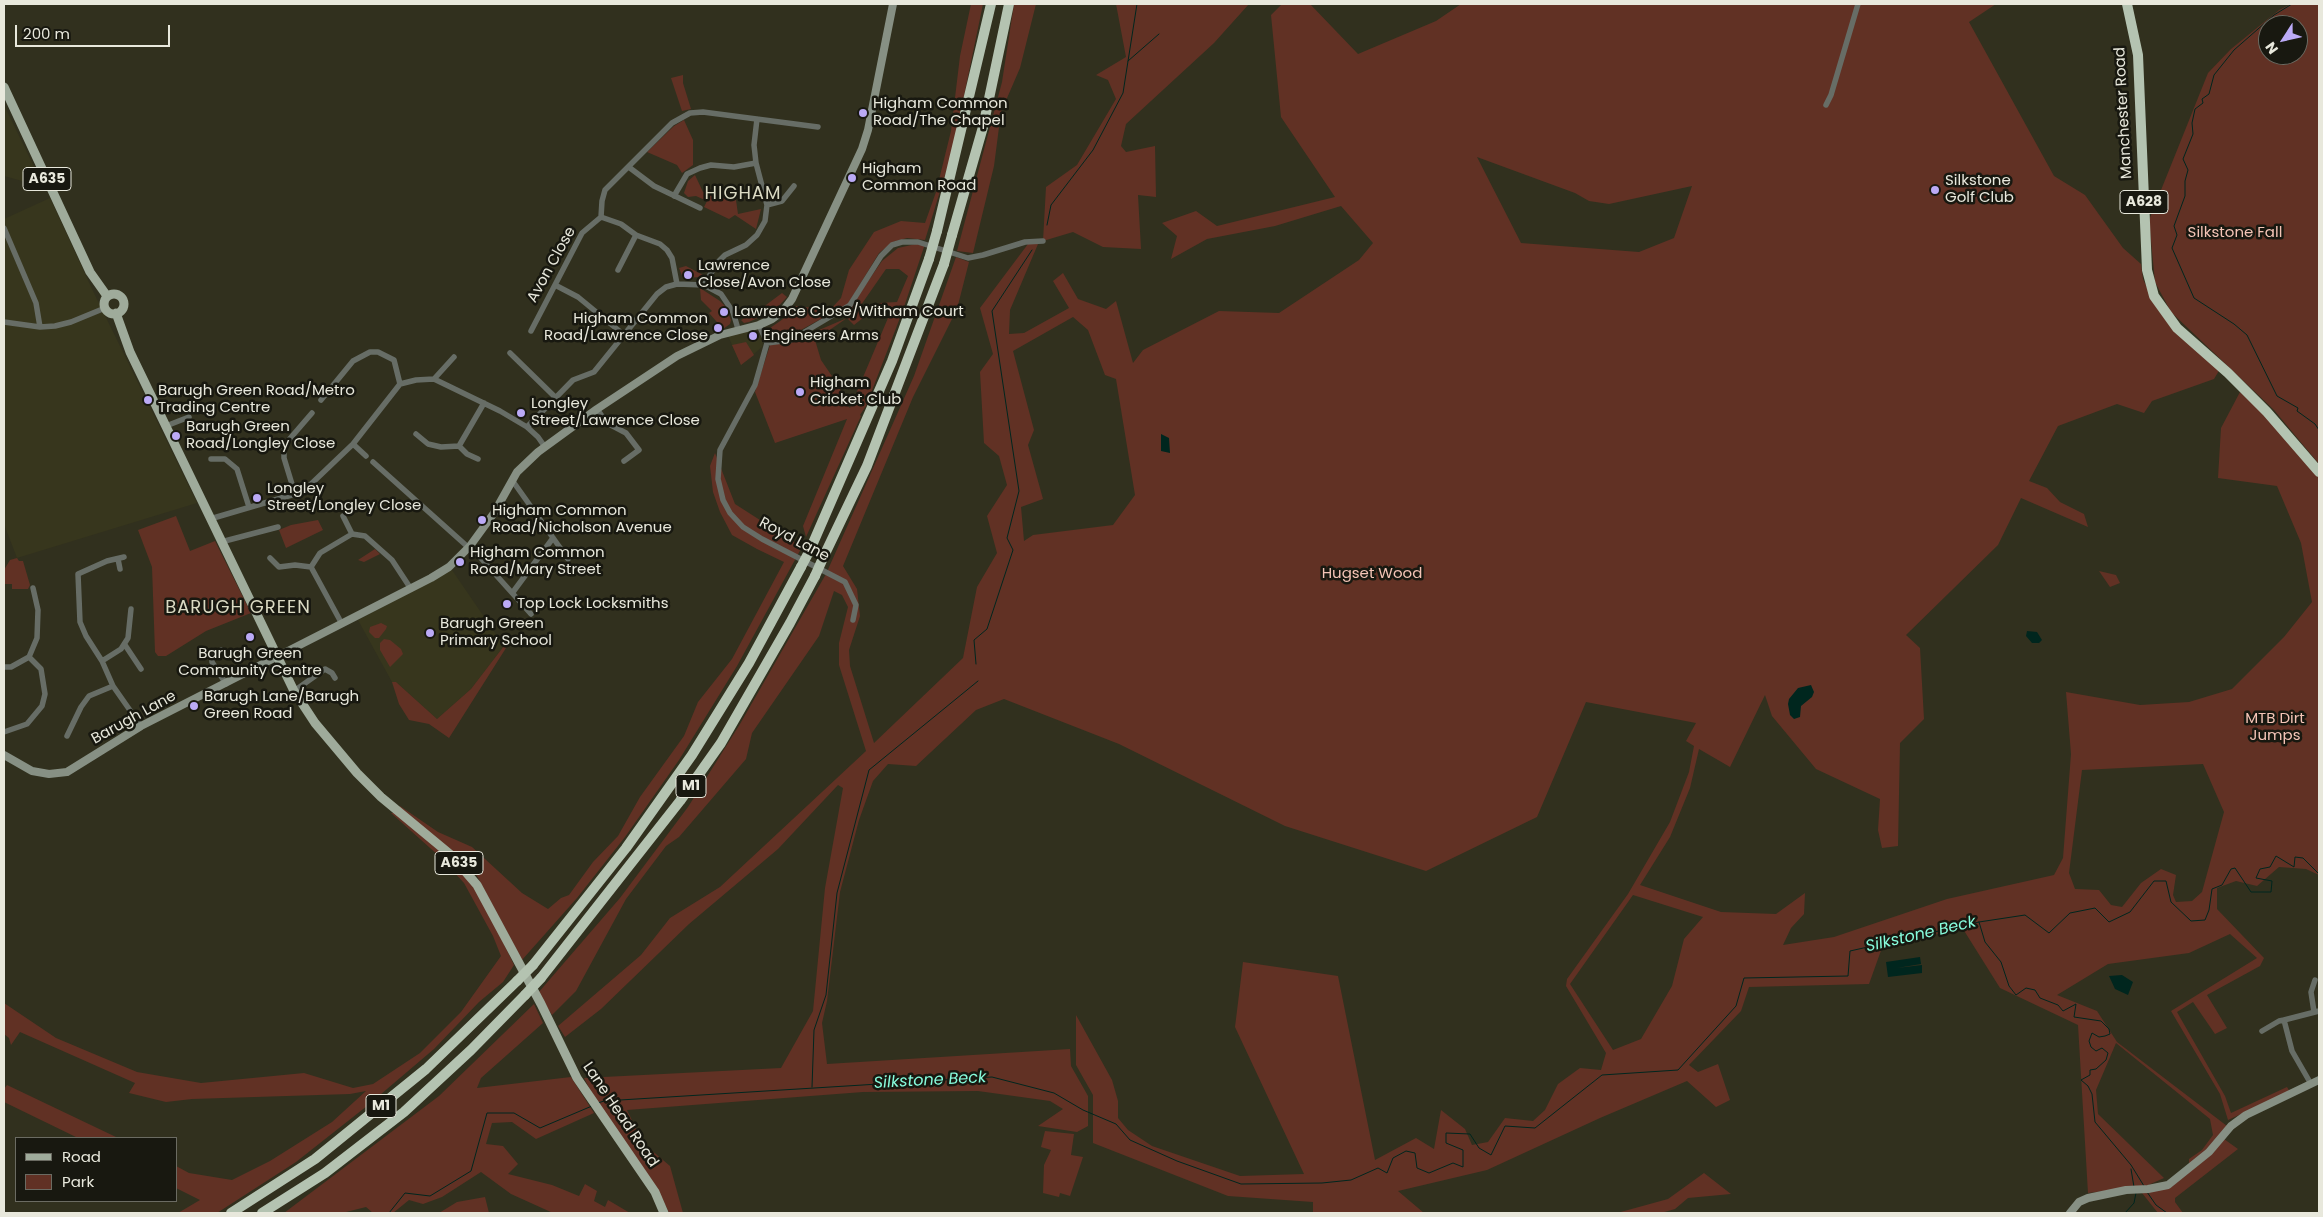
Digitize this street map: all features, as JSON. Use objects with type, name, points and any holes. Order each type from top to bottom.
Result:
[{"type":"highway","name":"M1","points":[[231,1213],[315,1159],[426,1069],[517,981],[533,965],[626,848],[692,755],[749,663],[810,550],[892,361],[937,231],[991,4]]},
{"type":"highway","name":"M1","points":[[262,1213],[325,1172],[404,1112],[471,1050],[525,996],[680,801],[720,743],[790,623],[815,576],[867,466],[944,264],[983,127],[1009,4]]},
{"type":"highway","name":"Manchester Road","points":[[2127,4],[2138,55],[2147,270],[2150,285],[2163,311],[2177,328],[2226,371],[2267,412],[2319,472]]},
{"type":"main road","name":"A635","points":[[4,87],[90,272],[107,296]]},
{"type":"main road","points":[[116,294],[123,300],[123,308],[116,313],[110,313],[105,308],[104,301],[107,296],[116,294]]},
{"type":"main road","name":"A635","points":[[116,313],[130,352],[277,659],[294,690]]},
{"type":"main road","name":"Lane Head Road","points":[[294,690],[315,723],[357,773],[381,797],[468,872],[489,904],[577,1078],[594,1106],[654,1192],[664,1213]]},
{"type":"street","points":[[277,659],[449,567],[469,547],[494,513],[512,480],[525,463],[596,409],[677,356],[720,334],[772,320],[783,311],[792,298],[862,149],[868,130],[892,4]]},
{"type":"street","points":[[1826,105],[1831,95],[1858,4]]},
{"type":"street","points":[[677,284],[672,258],[667,250],[660,244],[636,235],[620,224],[601,217],[602,201],[606,190],[672,124],[690,113],[703,112],[818,127]]},
{"type":"street","points":[[704,285],[721,259],[746,244],[757,234],[765,221],[767,205],[756,162],[754,145],[757,119]]},
{"type":"street","points":[[674,196],[687,174],[700,168],[711,166],[734,167],[756,162]]},
{"type":"street","points":[[630,168],[646,182],[700,208]]},
{"type":"street","points":[[767,205],[782,201],[794,186]]},
{"type":"street","name":"Avon Close","points":[[532,331],[582,233],[601,217]]},
{"type":"street","points":[[4,228],[36,303],[40,327]]},
{"type":"street","points":[[618,270],[636,235]]},
{"type":"street","points":[[759,325],[767,343],[791,340],[850,305],[881,256],[892,245],[902,242],[918,242],[968,258],[983,256],[1025,242],[1043,241]]},
{"type":"street","points":[[527,427],[574,380],[594,372],[623,334],[657,294],[666,287],[677,284],[704,285],[721,294],[733,312],[738,330]]},
{"type":"street","points":[[555,285],[578,297],[623,334]]},
{"type":"street","points":[[4,322],[40,327],[64,324],[105,308]]},
{"type":"street","name":"Avon Close","points":[[536,322],[543,326]]},
{"type":"street","name":"Royd Lane","points":[[767,343],[755,385],[720,450],[718,479],[722,500],[730,513],[744,527],[762,539],[845,582],[856,605],[853,620]]},
{"type":"street","points":[[330,401],[323,398],[353,361],[370,352],[378,352],[394,360],[400,384]]},
{"type":"street","points":[[510,353],[555,397]]},
{"type":"street","points":[[434,379],[454,357]]},
{"type":"street","points":[[210,520],[295,494],[309,486],[353,444],[400,384],[416,380],[434,379],[484,403],[527,427],[545,447]]},
{"type":"street","points":[[459,446],[484,403]]},
{"type":"street","points":[[596,409],[607,423],[626,433],[639,450],[624,461]]},
{"type":"street","points":[[295,494],[284,458],[284,449],[287,442],[312,413]]},
{"type":"street","points":[[301,414],[306,420]]},
{"type":"street","points":[[166,426],[189,417]]},
{"type":"street","points":[[416,434],[428,444],[459,446],[467,454],[478,459]]},
{"type":"street","points":[[353,444],[366,456]]},
{"type":"street","points":[[211,459],[225,459],[236,469],[249,508]]},
{"type":"street","points":[[373,462],[469,547],[513,592],[531,614]]},
{"type":"street","points":[[512,480],[568,559]]},
{"type":"street","points":[[342,516],[352,534]]},
{"type":"street","points":[[221,542],[278,527]]},
{"type":"street","points":[[311,567],[320,553],[352,534],[365,536],[392,560],[411,589]]},
{"type":"street","points":[[513,592],[553,538]]},
{"type":"street","points":[[124,557],[107,561],[78,574],[80,622],[86,636],[102,661],[113,686],[141,726]]},
{"type":"street","points":[[270,558],[279,568],[295,565],[311,567]]},
{"type":"street","points":[[118,559],[120,569]]},
{"type":"street","points":[[311,567],[342,624]]},
{"type":"street","points":[[4,667],[11,667],[29,657],[37,638],[38,610],[33,588]]},
{"type":"street","points":[[102,661],[125,645],[130,630],[131,609]]},
{"type":"street","points":[[125,645],[141,669]]},
{"type":"street","points":[[221,650],[212,658],[212,662],[226,684]]},
{"type":"street","points":[[4,732],[27,724],[42,706],[45,694],[41,669],[29,657]]},
{"type":"street","name":"Barugh Lane","points":[[4,756],[32,771],[49,774],[67,772],[141,726],[277,659]]},
{"type":"street","points":[[294,690],[325,669],[332,672],[335,678]]},
{"type":"street","points":[[67,736],[81,707],[89,696],[113,686]]},
{"type":"street","points":[[2266,1031],[2284,1020],[2317,1012],[2310,986],[2315,980]]},
{"type":"street","points":[[2284,1020],[2292,1051],[2311,1084]]},
{"type":"street","points":[[2070,1213],[2078,1202],[2088,1198],[2126,1190],[2148,1189],[2168,1185],[2209,1152],[2222,1135],[2239,1120],[2319,1080]]},
{"type":"shaded area","points":[[4,105],[44,187],[4,176]]},
{"type":"shaded area","points":[[50,198],[93,291],[197,503],[17,558],[4,524],[4,219]]},
{"type":"shaded area","points":[[754,328],[763,339],[762,347],[741,365],[728,336]]},
{"type":"shaded area","name":"Barugh Green Primary School","points":[[452,570],[504,646],[471,689],[437,719],[396,682],[392,682],[358,620]]},
{"type":"green space","points":[[971,4],[983,4],[953,149],[925,240],[907,238],[893,242],[879,253],[848,304],[790,336],[768,337],[770,328],[783,319],[796,306],[815,308],[827,313],[841,298],[849,270],[874,232],[901,221],[925,223],[936,192],[951,131],[960,56]]},
{"type":"green space","points":[[1014,4],[1036,4],[1020,68],[1001,112],[994,166],[973,253],[957,251],[1002,82]]},
{"type":"green space","points":[[1116,4],[1249,4],[1214,43],[1126,124],[1121,146],[1126,152],[1155,146],[1156,197],[1138,195],[1141,249],[1103,247],[1073,232],[1043,241],[1046,187],[1077,165],[1116,99],[1108,80],[1096,75],[1126,57]]},
{"type":"green space","points":[[1282,4],[1310,4],[1358,54],[1436,21],[1461,4],[1996,4],[1969,22],[2054,176],[2085,195],[2123,248],[2141,264],[2143,279],[2151,296],[2220,369],[2214,379],[2152,401],[2144,413],[2117,404],[2058,426],[2029,481],[2047,488],[2060,502],[2084,514],[2088,527],[2021,498],[1998,545],[1906,635],[1920,648],[1924,719],[1900,743],[1898,846],[1882,848],[1878,830],[1880,799],[1816,769],[1772,716],[1765,695],[1730,767],[1699,749],[1690,788],[1670,837],[1640,885],[1721,912],[1776,914],[1805,893],[1804,914],[1791,928],[1783,945],[1834,937],[1947,899],[2054,875],[2063,858],[2071,754],[2066,692],[2140,705],[2189,702],[2232,689],[2284,637],[2312,602],[2301,543],[2277,486],[2218,478],[2221,428],[2240,392],[2266,416],[2319,478],[2319,875],[2306,869],[2279,867],[2257,886],[2236,881],[2217,888],[2217,909],[2264,958],[2260,966],[2207,995],[2227,1028],[2215,1034],[2193,1002],[2177,1012],[2225,1096],[2231,1113],[2287,1087],[2290,1092],[2228,1120],[2220,1094],[2171,1011],[2257,958],[2230,934],[2189,953],[2108,964],[2057,995],[2097,1011],[2117,1042],[2227,1126],[2207,1152],[2189,1166],[2189,1159],[2202,1150],[2213,1135],[2210,1119],[2116,1043],[2096,1090],[2098,1114],[2164,1178],[2146,1186],[2088,1193],[2078,1025],[2000,988],[1963,929],[1883,945],[1869,984],[1749,987],[1741,1011],[1689,1065],[1698,1072],[1718,1064],[1730,1100],[1716,1107],[1687,1081],[1600,1118],[1487,1170],[1398,1191],[1424,1213],[1313,1213],[1313,1202],[1228,1196],[1093,1143],[1093,1095],[1076,1065],[1076,1015],[1112,1080],[1118,1101],[1118,1118],[1128,1130],[1152,1146],[1240,1176],[1304,1174],[1235,1027],[1243,962],[1338,976],[1375,1160],[1416,1138],[1434,1149],[1441,1110],[1465,1129],[1472,1145],[1488,1142],[1505,1118],[1533,1121],[1545,1110],[1558,1084],[1580,1068],[1601,1070],[1606,1053],[1566,986],[1567,979],[1628,894],[1670,822],[1689,772],[1694,746],[1686,741],[1696,723],[1586,702],[1537,817],[1426,871],[1285,826],[1119,744],[1004,699],[976,710],[916,766],[888,764],[873,781],[859,820],[840,892],[827,1001],[822,1023],[827,1064],[1070,1049],[1071,1066],[1088,1096],[1088,1126],[1077,1132],[1038,1126],[1063,1109],[1050,1101],[978,1091],[863,1092],[627,1110],[643,1143],[670,1166],[683,1213],[669,1213],[658,1189],[596,1101],[584,1078],[781,1068],[813,1011],[825,888],[843,788],[838,785],[778,849],[689,924],[601,1009],[565,1037],[558,1026],[641,955],[670,918],[720,887],[866,751],[839,665],[839,643],[848,607],[842,595],[834,591],[819,636],[752,733],[746,759],[679,837],[666,846],[626,899],[576,991],[552,1015],[538,993],[620,898],[688,807],[740,724],[826,574],[914,376],[956,257],[969,262],[957,309],[913,397],[843,566],[857,589],[860,616],[849,650],[850,666],[874,743],[963,658],[977,587],[997,553],[987,516],[1007,485],[999,456],[984,443],[980,372],[993,354],[980,308],[1028,244],[1038,244],[1010,310],[1009,334],[1024,333],[1069,308],[1053,281],[1063,273],[1078,299],[1106,309],[1116,301],[1133,363],[1143,350],[1219,311],[1279,313],[1359,260],[1373,243],[1341,206],[1275,226],[1207,239],[1171,259],[1177,236],[1162,223],[1196,211],[1217,226],[1335,197],[1281,117],[1271,15]],"holes":[[[1477,157],[1575,193],[1589,201],[1609,204],[1692,186],[1674,238],[1639,252],[1521,243]],[[1073,317],[1088,330],[1105,375],[1116,379],[1135,495],[1113,525],[1033,535],[1024,541],[1021,507],[1043,499],[1028,445],[1034,430],[1013,351]],[[2203,764],[2224,812],[2202,892],[2192,901],[2176,902],[2173,895],[2176,875],[2161,869],[2141,883],[2122,907],[2111,905],[2099,890],[2075,889],[2069,873],[2082,770]],[[1633,895],[1703,917],[1684,939],[1672,986],[1641,1039],[1613,1050],[1570,984]]]},
{"type":"green space","name":"Silkstone Fall","points":[[2291,4],[2319,4],[2319,464],[2274,410],[2171,312],[2155,282],[2149,220],[2208,73],[2231,49],[2258,27],[2258,65],[2308,65],[2308,15],[2273,15]]},
{"type":"green space","points":[[683,75],[683,83],[691,109],[682,111],[671,78]]},
{"type":"green space","points":[[684,120],[693,140],[693,165],[682,173],[677,165],[647,152],[674,126]]},
{"type":"green space","points":[[695,175],[703,192],[735,193],[738,214],[761,209],[756,229],[735,215],[729,219],[704,207],[707,201],[696,196],[688,197],[684,193],[688,181]]},
{"type":"green space","points":[[925,244],[903,310],[866,406],[860,415],[806,537],[803,526],[847,419],[775,443],[755,392],[770,345],[791,342],[847,318],[857,297],[882,261],[898,248]],"holes":[[[886,269],[899,269],[908,276],[897,302],[879,303],[888,318],[850,408],[842,401],[840,388],[821,360],[815,340],[847,318],[854,325],[868,314],[861,305]]]},
{"type":"green space","points":[[686,266],[703,275],[702,277],[683,278],[679,268]]},
{"type":"green space","points":[[700,288],[725,306],[731,320],[730,324],[723,329],[709,313],[712,311],[701,300]]},
{"type":"green space","points":[[782,293],[787,297],[775,310],[749,322],[744,323],[741,320],[758,311]]},
{"type":"green space","points":[[746,342],[754,355],[741,365],[732,345]]},
{"type":"green space","points":[[715,453],[735,504],[802,547],[737,666],[679,760],[625,837],[577,898],[522,960],[477,876],[437,838],[399,808],[400,806],[438,832],[472,847],[522,893],[548,909],[561,898],[569,895],[593,862],[618,836],[640,797],[684,736],[698,702],[732,659],[784,562],[732,535],[720,512],[713,492],[710,466]]},
{"type":"green space","points":[[176,516],[190,551],[215,541],[251,613],[206,631],[166,656],[158,656],[155,652],[152,567],[138,530]]},
{"type":"green space","points":[[318,520],[323,530],[286,548],[279,530],[291,525]]},
{"type":"green space","points":[[375,549],[380,554],[364,562],[358,560]]},
{"type":"green space","points":[[17,558],[19,561],[23,561],[30,585],[28,589],[12,589],[12,584],[4,584],[4,570],[10,560]]},
{"type":"green space","points":[[2099,571],[2116,575],[2120,583],[2110,587]]},
{"type":"green space","points":[[381,623],[387,626],[386,629],[379,638],[375,638],[369,632],[370,627]]},
{"type":"green space","points":[[384,639],[390,640],[401,649],[403,654],[390,667],[380,650],[380,643]]},
{"type":"green space","points":[[504,646],[506,648],[449,738],[429,724],[409,720],[399,704],[392,682],[396,682],[437,719],[471,689]]},
{"type":"green space","points":[[391,813],[394,813],[435,845],[472,884],[492,919],[514,965],[503,982],[479,1002],[434,1049],[367,1106],[296,1162],[217,1213],[178,1213],[200,1200],[178,1189],[178,1167],[189,1173],[232,1180],[270,1161],[332,1122],[366,1091],[350,1094],[192,1099],[166,1102],[129,1093],[135,1083],[20,1032],[11,1045],[9,1038],[4,1034],[4,1003],[56,1038],[137,1072],[201,1083],[304,1073],[353,1088],[373,1084],[420,1053],[461,1012],[501,956],[493,936],[464,883],[439,856]]},
{"type":"green space","points":[[534,1004],[543,1023],[481,1078],[477,1088],[571,1077],[594,1113],[536,1139],[512,1122],[492,1123],[486,1144],[503,1146],[518,1164],[508,1174],[552,1185],[579,1196],[585,1184],[597,1191],[594,1201],[605,1207],[608,1200],[630,1213],[553,1213],[511,1194],[481,1172],[442,1197],[423,1204],[409,1200],[393,1213],[373,1213],[366,1207],[342,1213],[284,1213],[439,1096]]},
{"type":"green space","points":[[7,1085],[116,1137],[76,1137],[4,1102],[4,1089]]},
{"type":"green space","points":[[1045,1131],[1074,1134],[1071,1155],[1083,1157],[1070,1196],[1060,1193],[1059,1197],[1043,1193],[1044,1165],[1051,1150],[1041,1147]]},
{"type":"green space","points":[[2224,1139],[2238,1149],[2175,1198],[2175,1202],[2183,1213],[2158,1213],[2142,1193],[2171,1187],[2212,1154]]},
{"type":"green space","points":[[1704,1173],[1731,1194],[1688,1198],[1675,1209],[1661,1213],[1617,1213],[1668,1199]]},
{"type":"green space","points":[[485,1197],[489,1213],[439,1213],[457,1202]]},
{"type":"water","points":[[1161,434],[1169,438],[1170,453],[1161,451]]},
{"type":"water","points":[[2027,631],[2037,632],[2042,640],[2039,643],[2032,643],[2026,636]]},
{"type":"water","points":[[1811,685],[1814,692],[1812,697],[1801,706],[1800,717],[1794,719],[1790,715],[1789,699],[1798,688]]},
{"type":"water","points":[[1920,957],[1921,964],[1897,968],[1922,965],[1922,973],[1888,977],[1886,962]]},
{"type":"water","points":[[2122,975],[2133,982],[2128,995],[2115,989],[2109,976]]},
{"type":"waterway","points":[[1047,225],[1051,205],[1093,150],[1123,93],[1137,4]]},
{"type":"waterway","points":[[2292,4],[2274,15],[2234,50],[2214,75],[2209,94],[2202,99],[2203,103],[2195,109],[2192,123],[2193,134],[2183,159],[2188,170],[2185,181],[2185,196],[2174,226],[2177,235],[2172,248],[2194,298],[2234,324],[2247,335],[2277,396],[2298,408],[2297,411],[2315,424],[2319,430]]},
{"type":"waterway","points":[[1128,61],[1159,34]]},
{"type":"waterway","points":[[976,664],[974,640],[987,629],[1013,550],[1007,538],[1019,491],[992,311],[1032,250]]},
{"type":"waterway","points":[[812,1087],[814,1030],[826,995],[837,893],[869,770],[978,681]]},
{"type":"waterway","name":"Silkstone Beck","points":[[598,1103],[604,1101],[992,1077],[1054,1093],[1083,1110],[1116,1124],[1130,1140],[1177,1161],[1241,1184],[1322,1183],[1351,1180],[1378,1168],[1387,1173],[1393,1158],[1406,1151],[1415,1153],[1417,1168],[1429,1173],[1453,1163],[1463,1167],[1463,1150],[1446,1143],[1446,1133],[1470,1134],[1479,1148],[1491,1155],[1505,1126],[1535,1128],[1602,1075],[1678,1070],[1736,1006],[1744,978],[1848,976],[1850,951],[1979,922],[2025,915],[2049,933],[2070,913],[2095,908],[2109,922],[2130,912],[2154,881],[2166,881],[2171,902],[2191,921],[2205,920],[2209,910],[2212,889],[2222,885],[2231,869],[2235,868],[2251,892],[2271,892],[2272,881],[2256,878],[2260,869],[2270,867],[2276,856],[2294,867],[2295,857],[2303,858],[2319,874]]},
{"type":"waterway","points":[[1979,922],[1985,942],[2001,962],[2009,986],[2016,995],[2026,988],[2035,990],[2040,998],[2058,1005],[2063,1011],[2076,1004],[2074,1017],[2101,1021],[2109,1029],[2110,1034],[2105,1036],[2099,1037],[2092,1033],[2089,1041],[2091,1047],[2096,1051],[2102,1048],[2108,1053],[2106,1060],[2096,1069],[2090,1070],[2090,1075],[2081,1080],[2088,1086],[2092,1094],[2095,1122],[2131,1165],[2144,1186]]},
{"type":"waterway","name":"Silkstone Beck","points":[[389,1213],[405,1193],[430,1196],[471,1171],[487,1113],[514,1113],[540,1128],[592,1106]]},
{"type":"waterway","points":[[2131,1169],[2134,1187]]},
{"type":"waterway","points":[[2147,1192],[2156,1205],[2167,1213]]},
{"type":"waterway","points":[[2125,1213],[2134,1203],[2136,1193]]},
{"type":"place","name":"Higham Common Road/The Chapel","points":[[863,113]]},
{"type":"place","name":"Higham Common Road","points":[[852,178]]},
{"type":"place","name":"Silkstone Golf Club","points":[[1935,190]]},
{"type":"place","name":"Lawrence Close/Avon Close","points":[[688,275]]},
{"type":"place","name":"Lawrence Close/Witham Court","points":[[724,312]]},
{"type":"place","name":"Higham Common Road/Lawrence Close","points":[[718,328]]},
{"type":"place","name":"Engineers Arms","points":[[753,336]]},
{"type":"place","name":"Higham Cricket Club","points":[[800,392]]},
{"type":"place","name":"Barugh Green Road/Metro Trading Centre","points":[[148,400]]},
{"type":"place","name":"Longley Street/Lawrence Close","points":[[521,413]]},
{"type":"place","name":"Barugh Green Road/Longley Close","points":[[176,436]]},
{"type":"place","name":"Longley Street/Longley Close","points":[[257,498]]},
{"type":"place","name":"Higham Common Road/Nicholson Avenue","points":[[482,520]]},
{"type":"place","name":"Higham Common Road/Mary Street","points":[[460,562]]},
{"type":"place","name":"Top Lock Locksmiths","points":[[507,604]]},
{"type":"place","name":"Barugh Green Primary School","points":[[430,633]]},
{"type":"place","name":"Barugh Green Community Centre","points":[[250,637]]},
{"type":"place","name":"Barugh Lane/Barugh Green Road","points":[[194,706]]},
{"type":"district","name":"HIGHAM","points":[[743,194]]},
{"type":"district","name":"BARUGH GREEN","points":[[238,608]]},
{"type":"park label","name":"Hugset Wood","points":[[1372,574]]},
{"type":"park label","name":"MTB Dirt Jumps","points":[[2275,728]]}]
